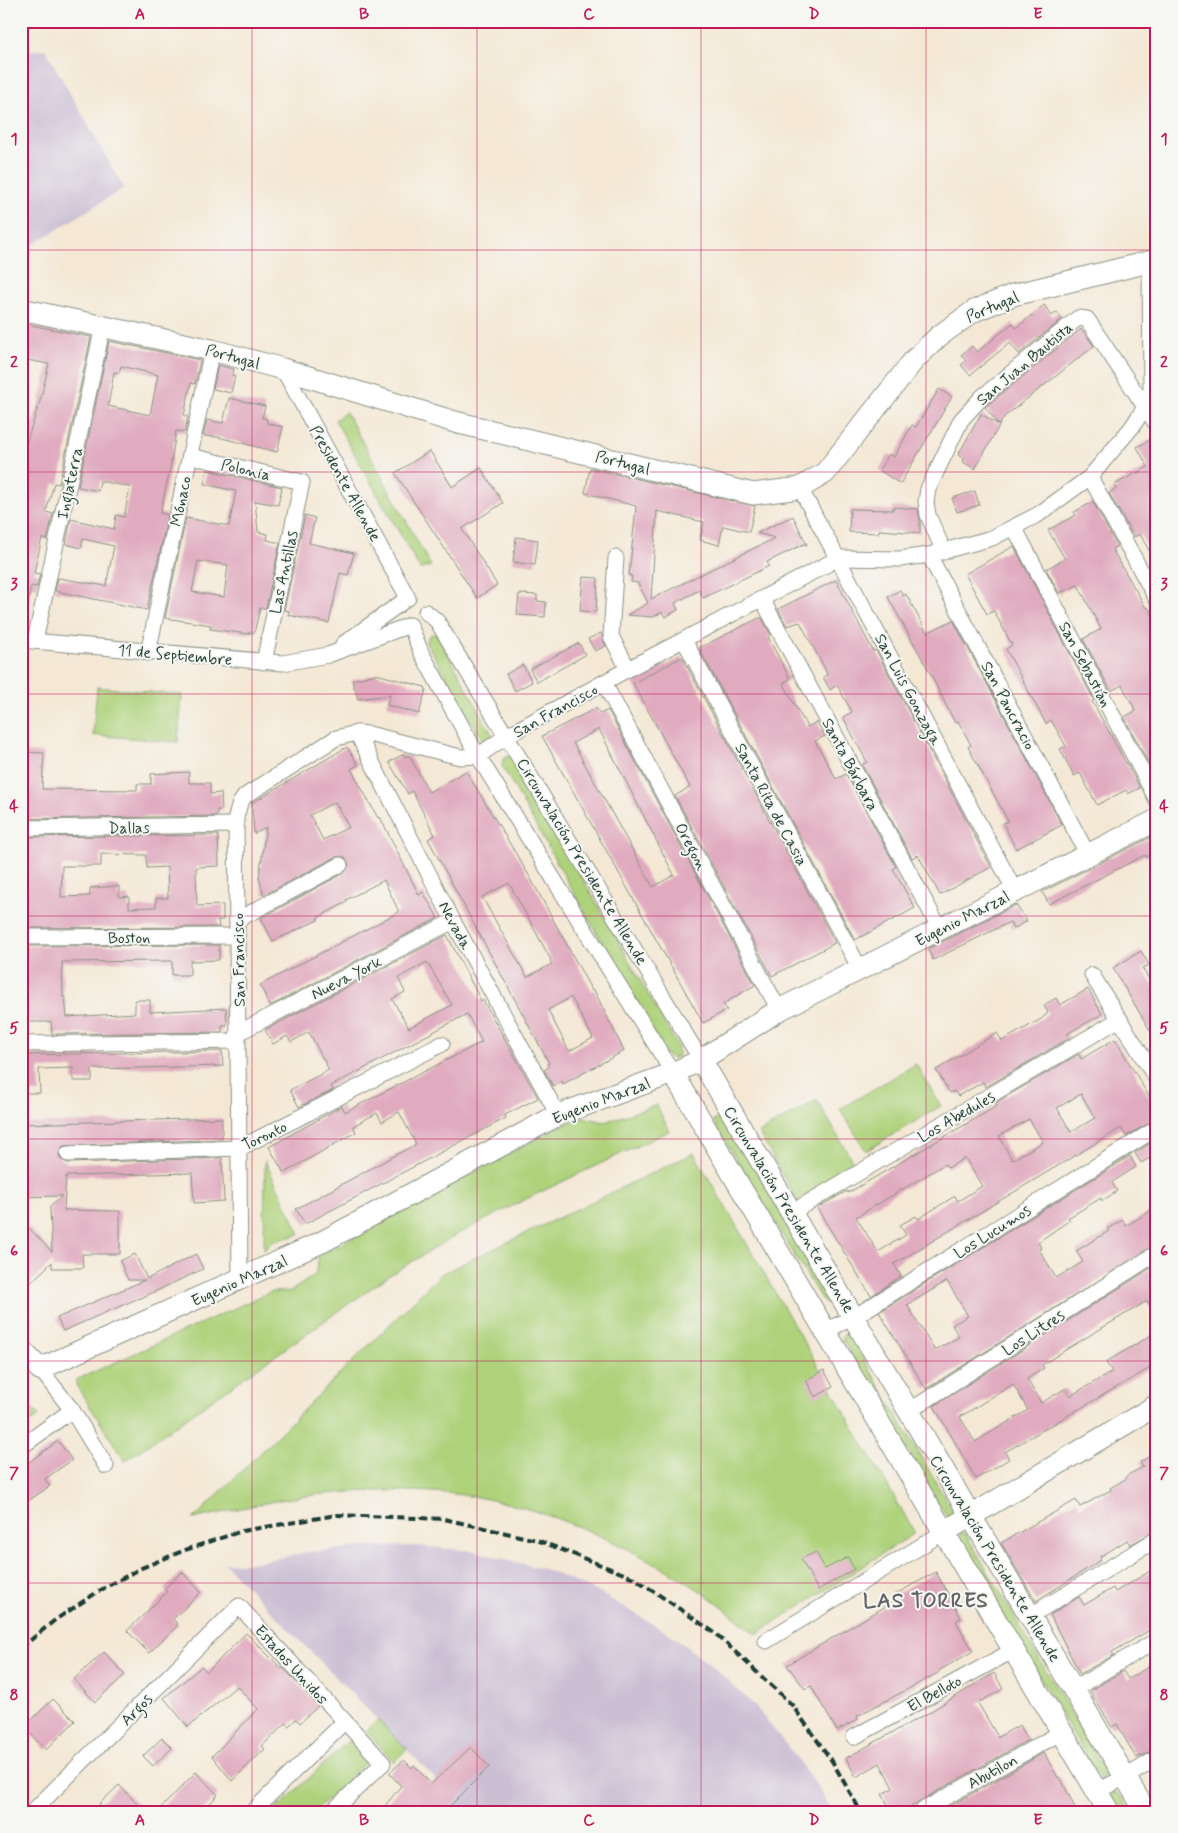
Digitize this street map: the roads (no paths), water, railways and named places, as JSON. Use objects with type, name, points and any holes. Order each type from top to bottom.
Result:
[{"type":"main road","name":"Portugal","points":[[21,309],[212,350],[283,369],[455,422],[753,494],[800,488],[825,473],[914,360],[956,323],[987,305],[1014,295],[1153,261]]},
{"type":"main road","name":"Eugenio Marzal","points":[[40,1370],[322,1242],[558,1115],[673,1073],[702,1060],[779,1010],[1157,820]]},
{"type":"main road","name":"Circunvalación Presidente Allende","points":[[702,1060],[1146,1812]]},
{"type":"main road","name":"Circunvalación Presidente Allende","points":[[673,1073],[1014,1650],[1103,1805]]},
{"type":"main road","points":[[21,1350],[40,1370]]},
{"type":"main road","points":[[944,1532],[1157,1405]]},
{"type":"street","name":"San Francisco","points":[[240,1279],[236,825],[237,810],[245,796],[336,738],[357,733],[381,736],[460,757],[478,756],[508,736],[628,669],[839,558],[899,559],[944,552],[992,538],[1039,514],[1090,477],[1117,446],[1145,406],[1151,389],[1154,371],[1153,261]]},
{"type":"street","name":"San Juan Bautista","points":[[944,552],[928,515],[926,502],[928,489],[961,420],[982,397],[1070,324],[1082,317],[1086,319],[1145,406]]},
{"type":"street","name":"Inglaterra","points":[[28,640],[103,326]]},
{"type":"street","name":"Mónaco","points":[[148,653],[212,350]]},
{"type":"street","name":"Presidente Allende","points":[[283,369],[405,600]]},
{"type":"street","points":[[1145,406],[1157,426]]},
{"type":"street","name":"Polonia","points":[[190,456],[302,482]]},
{"type":"street","points":[[1090,477],[1157,600]]},
{"type":"street","name":"Las Antillas","points":[[264,662],[302,482]]},
{"type":"street","name":"San Luis Gonzaga","points":[[800,488],[1015,891]]},
{"type":"street","name":"San Sebastián","points":[[1014,527],[1157,800]]},
{"type":"street","name":"San Pancracio","points":[[929,555],[1088,854]]},
{"type":"street","points":[[616,558],[611,636],[628,669]]},
{"type":"street","name":"Santa Bárbara","points":[[762,599],[940,929]]},
{"type":"street","name":"11 de Septiembre","points":[[328,655],[405,600]]},
{"type":"street","name":"Circunvalación Presidente Allende","points":[[673,1073],[478,756],[421,652],[410,625],[400,616],[405,600],[421,600],[426,612],[438,621],[702,1060]]},
{"type":"street","points":[[410,625],[423,620],[426,612]]},
{"type":"street","name":"11 de Septiembre","points":[[28,640],[148,653],[264,662],[302,661],[328,655],[410,625]]},
{"type":"street","name":"Santa Rita de Casia","points":[[684,640],[860,969]]},
{"type":"street","name":"Oregon","points":[[604,683],[779,1010]]},
{"type":"street","name":"Nevada","points":[[357,733],[453,921],[558,1115]]},
{"type":"street","name":"Dallas","points":[[21,828],[236,825]]},
{"type":"street","points":[[237,920],[340,865]]},
{"type":"street","name":"Nueva York","points":[[21,1044],[238,1037],[453,921]]},
{"type":"street","name":"Boston","points":[[21,937],[237,936]]},
{"type":"street","points":[[1092,975],[1157,1080]]},
{"type":"street","name":"Los Abedules","points":[[792,1212],[1120,1019]]},
{"type":"street","name":"Toronto","points":[[68,1154],[240,1148],[442,1044]]},
{"type":"street","name":"Los Lucumos","points":[[825,1331],[854,1317],[1157,1128]]},
{"type":"street","name":"Los Litres","points":[[909,1411],[1157,1253]]},
{"type":"street","points":[[40,1370],[72,1410],[106,1466]]},
{"type":"street","points":[[21,1448],[72,1410]]},
{"type":"street","points":[[766,1641],[944,1532]]},
{"type":"street","points":[[1030,1616],[1157,1539]]},
{"type":"street","name":"Estados Unidos","points":[[239,1606],[344,1722],[384,1763],[332,1812]]},
{"type":"street","name":"Argos","points":[[32,1812],[239,1606]]},
{"type":"street","points":[[1074,1689],[1157,1640]]},
{"type":"street","name":"El Belloto","points":[[854,1737],[1014,1650]]},
{"type":"street","points":[[252,1812],[344,1722]]},
{"type":"street","name":"Abutilon","points":[[923,1810],[1062,1732]]},
{"type":"street","points":[[1103,1805],[1126,1778],[1157,1758]]},
{"type":"railway","points":[[21,1648],[55,1620],[99,1591],[139,1569],[185,1550],[242,1531],[337,1515],[444,1519],[537,1540],[634,1578],[715,1633],[792,1705],[832,1761],[861,1812]]},
{"type":"district","name":"LAS TORRES","points":[[926,1600]]}]
